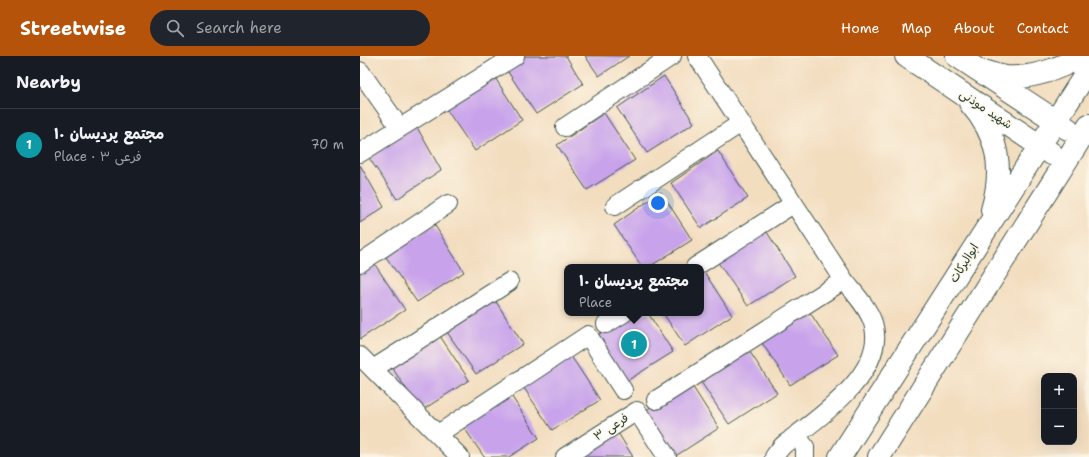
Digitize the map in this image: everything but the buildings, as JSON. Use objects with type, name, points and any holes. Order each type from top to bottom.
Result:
[{"type":"main road","name":"شهید موذنی","points":[[906,56],[1041,145],[1064,164]]},
{"type":"main road","points":[[879,457],[1085,132],[1056,122],[957,56]]},
{"type":"main road","points":[[980,71],[1006,77],[1029,75],[1054,69],[1082,56]]},
{"type":"main road","name":"ابوالبرکات","points":[[841,456],[989,223],[1089,70]]},
{"type":"main road","points":[[962,93],[984,122],[995,146],[1000,168],[997,196],[989,223]]},
{"type":"street","points":[[360,153],[515,56]]},
{"type":"street","points":[[565,127],[672,56]]},
{"type":"street","points":[[697,56],[793,204],[844,280],[865,307],[874,324],[875,340],[872,357],[856,381],[830,411],[806,457]]},
{"type":"street","points":[[360,70],[400,128]]},
{"type":"street","points":[[615,206],[741,123]]},
{"type":"street","points":[[360,263],[448,204]]},
{"type":"street","points":[[700,264],[793,204]]},
{"type":"street","points":[[656,400],[844,280]]},
{"type":"street","points":[[373,369],[509,282]]},
{"type":"street","points":[[606,324],[619,316]]},
{"type":"street","points":[[438,434],[588,335],[623,390]]},
{"type":"street","points":[[360,356],[460,457]]},
{"type":"street","name":"فرعی ۳","points":[[565,457],[637,411],[667,457]]},
{"type":"street","points":[[774,457],[785,442],[830,411]]},
{"type":"street","points":[[791,439],[798,438],[803,442],[806,457]]},
{"type":"place","name":"مجتمع پردیسان ۱۰","points":[[634,344]]}]
